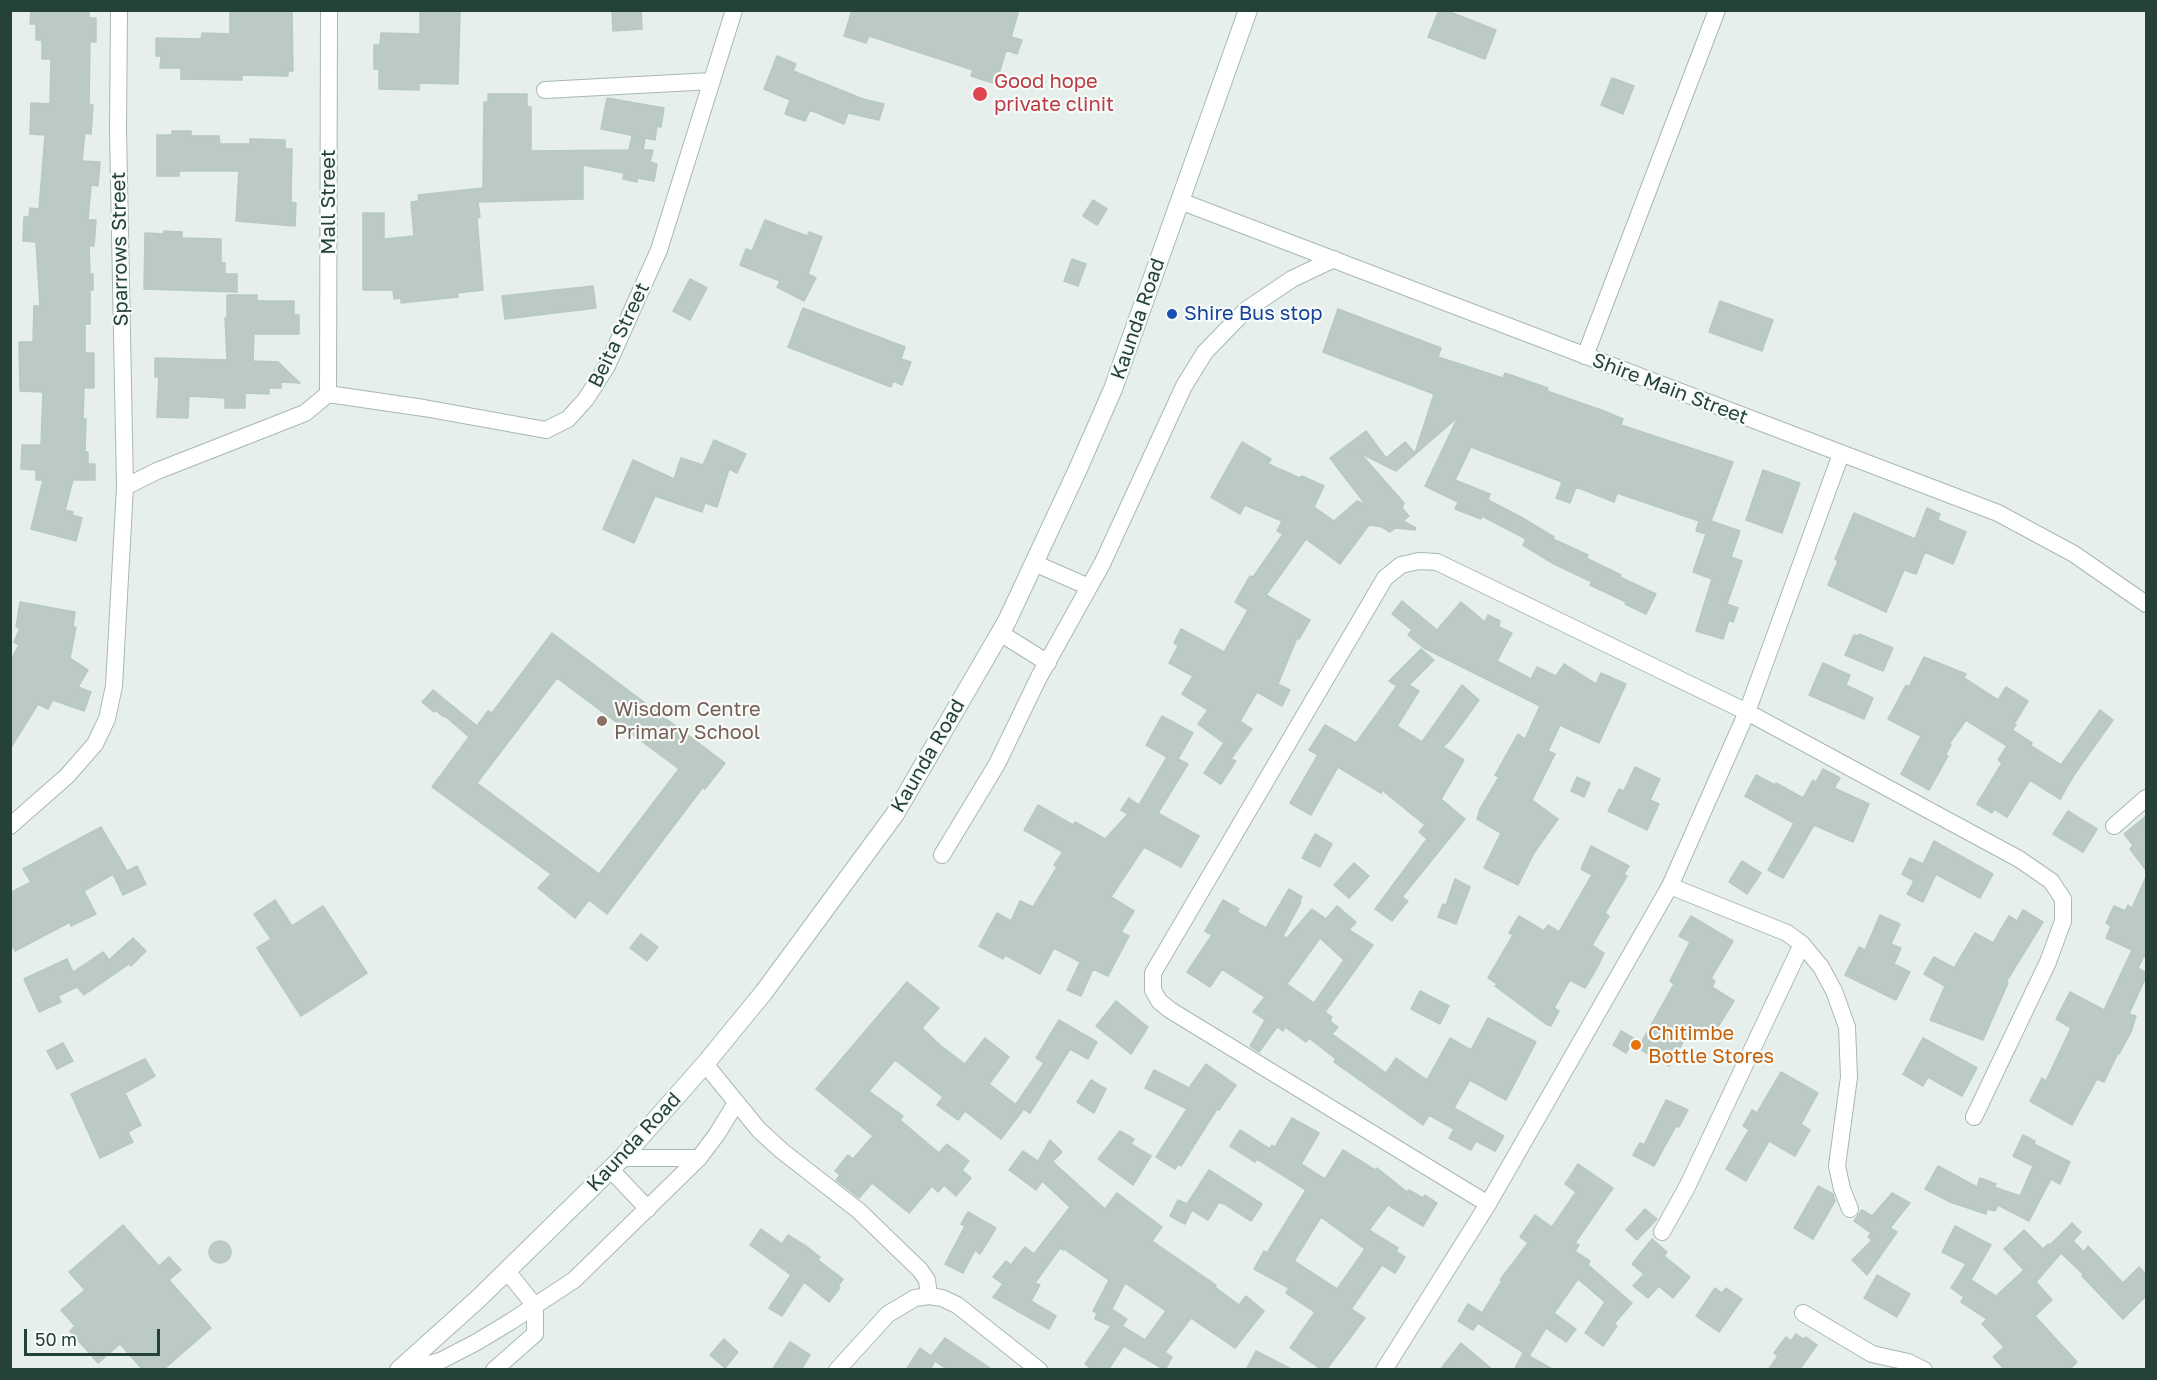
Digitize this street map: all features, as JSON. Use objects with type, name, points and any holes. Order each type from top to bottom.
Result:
[{"type":"main road","name":"Kaunda Road","points":[[399,1370],[507,1270],[616,1164],[705,1064],[764,992],[895,814],[1000,633],[1113,389],[1248,10]]},
{"type":"street","name":"Sparrows Street","points":[[10,826],[68,776],[95,744],[107,719],[114,686],[125,487],[118,129],[119,10]]},
{"type":"street","name":"Mall Street","points":[[328,394],[329,10]]},
{"type":"street","name":"Beita Street","points":[[328,394],[424,408],[546,430],[568,419],[586,399],[607,366],[659,250],[734,10]]},
{"type":"street","points":[[1585,356],[1717,10]]},
{"type":"street","points":[[545,90],[712,81]]},
{"type":"street","name":"Shire Main Street","points":[[1180,201],[1998,513],[2074,554],[2146,604]]},
{"type":"street","points":[[942,855],[998,764],[1048,663],[1102,564],[1167,419],[1205,352],[1246,310],[1292,279],[1334,259]]},
{"type":"street","points":[[125,487],[157,471],[305,413],[328,394]]},
{"type":"street","points":[[1386,1369],[1488,1204],[1670,886],[1747,712],[1841,454]]},
{"type":"street","points":[[1488,1204],[1170,1010],[1159,1001],[1153,990],[1153,973],[1385,578],[1401,565],[1419,561],[1437,562],[1747,712],[2019,859],[2051,881],[2063,899],[2064,921],[2048,962],[1974,1118]]},
{"type":"street","points":[[1034,563],[1089,587]]},
{"type":"street","points":[[1000,633],[1048,663]]},
{"type":"street","points":[[2114,826],[2146,798]]},
{"type":"street","points":[[1670,886],[1787,933],[1802,944],[1821,967],[1834,991],[1847,1027],[1850,1077],[1837,1166],[1842,1189],[1850,1209]]},
{"type":"street","points":[[1662,1232],[1687,1187],[1802,944]]},
{"type":"street","points":[[705,1064],[759,1130],[782,1151],[859,1211],[920,1270],[927,1280],[929,1296]]},
{"type":"street","points":[[407,1370],[440,1361],[475,1343],[574,1280],[699,1158],[736,1103]]},
{"type":"street","points":[[616,1164],[699,1158]]},
{"type":"street","points":[[616,1164],[648,1209]]},
{"type":"street","points":[[494,1370],[535,1334],[535,1306],[507,1270]]},
{"type":"street","points":[[837,1370],[888,1314],[915,1298],[929,1296],[942,1298],[957,1305],[1039,1370]]},
{"type":"street","points":[[1803,1313],[1872,1354],[1908,1362],[1924,1370]]},
{"type":"building","points":[[31,10],[89,10],[89,18],[96,18],[96,42],[90,42],[89,105],[93,105],[91,134],[85,133],[82,161],[100,162],[98,186],[91,185],[88,220],[96,220],[94,246],[89,246],[93,290],[90,290],[90,324],[85,324],[85,353],[94,353],[94,388],[84,388],[83,419],[86,419],[85,452],[88,452],[88,464],[95,464],[95,480],[73,480],[65,510],[82,518],[76,541],[31,529],[43,480],[36,480],[36,470],[21,469],[22,445],[41,445],[43,392],[20,391],[19,342],[33,342],[34,306],[40,306],[36,242],[23,241],[24,217],[29,217],[30,208],[39,209],[45,135],[30,134],[31,103],[50,104],[51,59],[42,59],[42,40],[36,40],[36,24],[30,24]]},
{"type":"building","points":[[230,10],[292,10],[293,71],[288,71],[288,76],[242,75],[242,80],[181,79],[181,68],[160,68],[161,56],[156,56],[156,38],[201,39],[202,33],[230,34]]},
{"type":"building","points":[[420,10],[460,11],[458,84],[419,83],[419,90],[379,89],[379,69],[374,69],[374,45],[380,45],[381,33],[420,34]]},
{"type":"building","points":[[612,10],[641,10],[642,29],[613,31]]},
{"type":"building","points":[[852,10],[1019,10],[1011,37],[1022,40],[1017,54],[1006,50],[996,84],[971,76],[973,70],[869,36],[866,43],[844,36]]},
{"type":"building","points":[[1439,10],[1445,10],[1496,30],[1485,59],[1428,37]]},
{"type":"building","points":[[777,56],[796,64],[793,71],[863,99],[884,104],[879,120],[848,113],[844,124],[810,110],[805,121],[785,114],[790,100],[764,89]]},
{"type":"building","points":[[1612,78],[1634,86],[1623,114],[1601,105]]},
{"type":"building","points":[[488,94],[527,94],[527,107],[531,107],[531,151],[629,150],[632,136],[645,139],[643,150],[653,150],[650,162],[657,164],[654,181],[637,178],[637,182],[623,179],[624,173],[583,165],[583,199],[478,202],[480,217],[477,218],[483,290],[457,293],[458,297],[401,303],[401,298],[394,299],[393,290],[363,290],[363,213],[384,213],[384,239],[414,236],[411,202],[419,201],[418,195],[483,188],[484,102],[488,102]]},
{"type":"building","points":[[607,98],[664,108],[661,127],[657,126],[655,140],[601,129]]},
{"type":"building","points":[[172,131],[191,131],[191,136],[219,136],[220,144],[250,144],[250,139],[285,140],[285,149],[292,149],[291,202],[296,203],[295,226],[236,221],[239,171],[179,171],[179,176],[157,176],[157,135],[172,135]]},
{"type":"building","points":[[1093,200],[1107,209],[1097,225],[1083,216]]},
{"type":"building","points":[[765,220],[807,236],[809,232],[822,237],[808,274],[816,278],[804,301],[777,287],[780,281],[740,265],[746,249],[752,251]]},
{"type":"building","points":[[164,231],[182,232],[182,238],[221,239],[221,263],[225,263],[225,274],[237,274],[237,292],[144,289],[145,233],[164,234]]},
{"type":"building","points":[[1072,259],[1086,264],[1078,286],[1064,281]]},
{"type":"building","points":[[690,279],[707,288],[690,320],[673,311]]},
{"type":"building","points":[[593,286],[596,308],[505,319],[502,296]]},
{"type":"building","points":[[227,295],[257,295],[257,301],[294,301],[294,315],[299,315],[299,334],[254,334],[253,361],[278,362],[300,383],[281,382],[281,388],[269,388],[269,394],[245,393],[245,408],[225,408],[225,398],[189,396],[188,418],[157,417],[159,377],[155,377],[155,358],[227,360],[225,318],[227,318]]},
{"type":"building","points":[[1720,301],[1773,320],[1762,351],[1709,332]]},
{"type":"building","points":[[803,308],[905,347],[901,359],[911,362],[902,385],[893,381],[891,387],[788,347]]},
{"type":"building","points":[[1338,309],[1441,348],[1438,357],[1503,378],[1505,373],[1548,388],[1547,391],[1623,419],[1621,425],[1733,462],[1711,521],[1740,531],[1731,557],[1742,561],[1727,604],[1738,608],[1733,622],[1729,620],[1723,639],[1696,631],[1712,579],[1693,572],[1706,534],[1696,531],[1699,521],[1617,493],[1614,502],[1576,487],[1570,503],[1556,498],[1562,482],[1471,447],[1455,480],[1490,494],[1488,500],[1521,517],[1554,537],[1553,539],[1588,555],[1586,558],[1656,594],[1646,614],[1590,585],[1592,582],[1554,564],[1523,545],[1526,539],[1482,516],[1481,519],[1455,509],[1458,502],[1425,486],[1458,417],[1396,471],[1360,453],[1404,503],[1402,508],[1409,516],[1403,521],[1416,528],[1415,530],[1395,528],[1390,532],[1382,527],[1369,525],[1340,564],[1306,539],[1266,595],[1310,620],[1299,639],[1297,638],[1278,684],[1290,690],[1282,706],[1257,692],[1240,721],[1252,729],[1231,759],[1236,761],[1221,784],[1204,773],[1224,743],[1198,724],[1208,710],[1182,694],[1193,676],[1169,663],[1178,646],[1174,643],[1181,629],[1224,652],[1248,610],[1235,602],[1250,576],[1253,577],[1283,534],[1277,531],[1282,521],[1245,505],[1240,514],[1211,497],[1242,442],[1271,459],[1268,464],[1324,486],[1314,507],[1334,521],[1357,501],[1366,505],[1330,458],[1366,431],[1386,458],[1405,442],[1415,453],[1434,394],[1323,352]]},
{"type":"building","points":[[714,440],[746,454],[737,473],[729,469],[717,507],[705,503],[702,512],[655,496],[634,543],[603,529],[633,460],[674,479],[681,458],[703,465]]},
{"type":"building","points":[[1763,470],[1800,483],[1782,533],[1746,520]]},
{"type":"building","points":[[1927,508],[1940,514],[1938,520],[1966,532],[1953,564],[1925,552],[1916,574],[1904,570],[1886,612],[1828,585],[1838,561],[1835,559],[1854,513],[1915,539]]},
{"type":"building","points":[[1402,601],[1437,630],[1461,602],[1485,622],[1488,615],[1500,621],[1499,627],[1512,633],[1497,661],[1531,679],[1537,667],[1556,676],[1564,664],[1596,684],[1601,673],[1626,684],[1599,743],[1560,725],[1548,751],[1555,754],[1532,800],[1558,819],[1534,853],[1518,885],[1484,868],[1501,833],[1477,819],[1480,809],[1499,777],[1495,775],[1518,734],[1525,739],[1540,706],[1424,648],[1408,635],[1412,630],[1392,614]]},
{"type":"building","points":[[20,602],[75,612],[73,627],[76,627],[70,658],[88,670],[78,687],[91,692],[84,711],[53,700],[48,709],[38,704],[10,749],[10,661],[19,645],[14,642],[20,628],[16,627]]},
{"type":"building","points":[[552,633],[725,763],[705,789],[703,787],[607,914],[589,900],[575,918],[538,888],[551,874],[432,787],[469,737],[444,715],[444,717],[435,710],[434,712],[422,702],[433,690],[477,726],[488,711],[492,713]],"holes":[[[557,678],[679,769],[599,874],[477,783]]]},
{"type":"building","points":[[1859,634],[1893,648],[1883,671],[1845,655],[1854,635]]},
{"type":"building","points":[[1421,649],[1434,660],[1409,685],[1419,691],[1397,726],[1422,742],[1462,685],[1479,700],[1443,747],[1464,760],[1441,799],[1465,819],[1402,897],[1408,901],[1392,921],[1375,909],[1427,839],[1419,832],[1425,825],[1382,790],[1381,793],[1338,767],[1311,815],[1290,803],[1318,755],[1309,750],[1325,725],[1356,743],[1397,686],[1389,681]]},
{"type":"building","points":[[1924,657],[1966,674],[1964,678],[1998,700],[2006,687],[2028,701],[2012,730],[2032,743],[2031,746],[2061,765],[2100,710],[2113,720],[2060,799],[2030,780],[2007,817],[1994,809],[1992,813],[1977,804],[2002,763],[1998,760],[2007,746],[1966,720],[1949,744],[1951,745],[1945,755],[1948,756],[1929,790],[1901,774],[1921,736],[1888,719],[1906,685],[1909,687]]},
{"type":"building","points":[[1823,663],[1850,675],[1846,685],[1873,698],[1864,719],[1809,695]]},
{"type":"building","points":[[1162,716],[1193,733],[1178,759],[1188,764],[1158,813],[1199,836],[1181,867],[1144,847],[1111,897],[1134,911],[1121,932],[1129,936],[1108,976],[1093,969],[1081,996],[1067,990],[1080,962],[1054,948],[1040,974],[1005,955],[1003,959],[979,946],[997,913],[1011,921],[1020,901],[1033,907],[1057,867],[1054,865],[1063,852],[1024,830],[1038,805],[1073,825],[1075,822],[1105,839],[1128,814],[1121,810],[1129,798],[1139,805],[1167,757],[1146,745]]},
{"type":"building","points":[[1635,767],[1660,779],[1650,800],[1659,804],[1647,830],[1608,811],[1619,789],[1624,791]]},
{"type":"building","points":[[1823,769],[1840,778],[1834,788],[1869,804],[1853,842],[1814,825],[1783,878],[1768,870],[1794,823],[1745,796],[1756,775],[1803,798],[1813,780],[1816,782]]},
{"type":"building","points":[[1577,777],[1590,783],[1584,797],[1571,791]]},
{"type":"building","points":[[2068,811],[2097,829],[2083,852],[2053,834]]},
{"type":"building","points":[[2146,816],[2146,870],[2130,849],[2133,845],[2124,834]]},
{"type":"building","points":[[101,827],[127,871],[137,866],[146,884],[123,895],[113,874],[84,891],[96,914],[71,926],[70,922],[15,951],[10,942],[10,893],[31,882],[23,869]]},
{"type":"building","points":[[1315,834],[1332,844],[1320,867],[1302,858]]},
{"type":"building","points":[[1934,841],[1993,874],[1980,898],[1936,874],[1923,902],[1907,894],[1914,881],[1902,874],[1910,858],[1923,864]]},
{"type":"building","points":[[1591,846],[1629,866],[1624,874],[1627,876],[1605,913],[1609,916],[1592,945],[1604,953],[1598,966],[1585,988],[1570,980],[1554,1008],[1559,1011],[1551,1026],[1495,986],[1497,984],[1488,978],[1513,935],[1509,933],[1519,916],[1544,931],[1548,925],[1559,932],[1592,875],[1581,869]]},
{"type":"building","points":[[1742,861],[1761,873],[1747,894],[1729,882]]},
{"type":"building","points":[[1354,863],[1369,876],[1349,898],[1334,885]]},
{"type":"building","points":[[2146,877],[2146,957],[2144,956],[2138,968],[2146,973],[2146,977],[2129,1014],[2136,1016],[2131,1032],[2104,1082],[2097,1079],[2072,1125],[2030,1101],[2042,1078],[2046,1081],[2071,1028],[2056,1019],[2070,992],[2104,1010],[2132,950],[2106,938],[2111,926],[2106,923],[2114,906],[2125,911],[2128,905],[2132,908]]},
{"type":"building","points":[[1455,879],[1470,887],[1456,924],[1438,917],[1443,904],[1446,905]]},
{"type":"building","points":[[1289,889],[1302,897],[1283,936],[1287,938],[1312,909],[1326,919],[1337,906],[1356,922],[1349,930],[1373,945],[1325,1012],[1332,1017],[1330,1021],[1338,1027],[1332,1034],[1386,1073],[1396,1058],[1427,1080],[1450,1038],[1471,1050],[1488,1018],[1536,1042],[1506,1100],[1470,1080],[1454,1108],[1504,1136],[1495,1151],[1476,1141],[1471,1150],[1449,1138],[1454,1129],[1429,1115],[1423,1125],[1334,1062],[1336,1059],[1309,1038],[1306,1042],[1285,1027],[1283,1031],[1277,1027],[1259,1052],[1250,1046],[1265,1020],[1253,1012],[1265,997],[1222,969],[1210,987],[1187,972],[1212,935],[1205,931],[1223,900],[1239,909],[1237,912],[1266,928]],"holes":[[[1320,938],[1344,960],[1314,1003],[1287,984]]]},
{"type":"building","points":[[275,900],[292,926],[323,906],[367,973],[301,1016],[257,948],[271,939],[254,914]]},
{"type":"building","points":[[2023,910],[2043,922],[2006,982],[2008,983],[1983,1040],[1930,1020],[1945,986],[1924,974],[1934,957],[1954,968],[1975,933],[1993,943],[2009,916],[2017,921]]},
{"type":"building","points":[[1880,915],[1900,924],[1891,944],[1901,948],[1894,964],[1910,972],[1896,1000],[1845,975],[1859,947],[1865,950]]},
{"type":"building","points":[[1691,916],[1733,941],[1711,978],[1715,981],[1712,987],[1734,1001],[1712,1036],[1693,1025],[1669,1066],[1638,1048],[1674,984],[1670,981],[1690,942],[1679,936]]},
{"type":"building","points":[[641,934],[658,947],[647,961],[630,948]]},
{"type":"building","points":[[133,938],[146,951],[131,966],[129,964],[84,995],[78,988],[81,985],[58,996],[61,1002],[39,1012],[24,979],[67,959],[73,972],[103,952],[109,960]]},
{"type":"building","points":[[907,982],[939,1008],[922,1028],[965,1064],[985,1038],[1009,1057],[989,1084],[1023,1110],[1001,1139],[965,1111],[958,1120],[937,1105],[943,1097],[895,1060],[869,1091],[903,1116],[900,1120],[939,1153],[947,1144],[969,1161],[962,1170],[971,1178],[956,1196],[944,1185],[938,1192],[932,1186],[909,1213],[872,1183],[859,1198],[836,1180],[840,1175],[835,1171],[848,1155],[853,1159],[873,1136],[816,1089]]},
{"type":"building","points":[[1420,991],[1449,1006],[1440,1024],[1411,1009]]},
{"type":"building","points":[[1116,1001],[1148,1027],[1131,1054],[1096,1026]]},
{"type":"building","points":[[1059,1020],[1097,1042],[1088,1059],[1070,1049],[1030,1113],[1016,1104],[1044,1063],[1036,1058]]},
{"type":"building","points":[[1621,1031],[1635,1039],[1626,1053],[1613,1045]]},
{"type":"building","points":[[1923,1038],[1977,1068],[1962,1096],[1928,1077],[1923,1086],[1903,1074]]},
{"type":"building","points":[[63,1043],[73,1061],[57,1069],[47,1051]]},
{"type":"building","points":[[145,1059],[155,1076],[125,1093],[141,1125],[128,1132],[133,1142],[100,1158],[71,1094]]},
{"type":"building","points":[[1206,1064],[1236,1085],[1219,1110],[1217,1109],[1181,1166],[1178,1164],[1175,1169],[1156,1157],[1187,1109],[1145,1088],[1154,1070],[1189,1088]]},
{"type":"building","points":[[1781,1072],[1818,1093],[1801,1124],[1810,1130],[1795,1156],[1769,1141],[1746,1181],[1726,1169],[1749,1130],[1743,1126],[1752,1110],[1757,1113]]},
{"type":"building","points":[[1091,1080],[1106,1089],[1094,1113],[1077,1102]]},
{"type":"building","points":[[1666,1100],[1688,1110],[1679,1127],[1676,1126],[1654,1166],[1633,1155],[1640,1143],[1644,1145]]},
{"type":"building","points":[[1292,1118],[1319,1133],[1301,1164],[1325,1179],[1343,1150],[1375,1170],[1377,1168],[1407,1192],[1409,1190],[1423,1198],[1425,1195],[1437,1203],[1423,1226],[1388,1205],[1369,1230],[1398,1248],[1396,1251],[1405,1257],[1395,1273],[1382,1265],[1351,1309],[1365,1318],[1326,1370],[1322,1370],[1290,1348],[1315,1312],[1286,1293],[1289,1288],[1254,1269],[1264,1251],[1267,1253],[1306,1190],[1257,1159],[1255,1162],[1230,1146],[1240,1130],[1270,1149],[1272,1145],[1275,1147]],"holes":[[[1321,1217],[1365,1249],[1337,1289],[1294,1261]]]},
{"type":"building","points":[[1120,1131],[1134,1139],[1131,1144],[1151,1156],[1133,1185],[1098,1159]]},
{"type":"building","points":[[2023,1135],[2035,1141],[2034,1144],[2070,1162],[2060,1184],[2051,1179],[2029,1221],[1998,1205],[1995,1211],[1987,1209],[1986,1214],[1950,1202],[1925,1189],[1938,1166],[1977,1187],[1980,1178],[1996,1184],[1994,1187],[2020,1196],[2033,1166],[2013,1156]]},
{"type":"building","points":[[1050,1140],[1062,1152],[1053,1161],[1055,1164],[1105,1209],[1117,1193],[1162,1227],[1152,1241],[1216,1285],[1215,1287],[1239,1305],[1246,1296],[1264,1311],[1235,1348],[1191,1318],[1165,1352],[1172,1357],[1165,1370],[1124,1346],[1108,1370],[1092,1370],[1085,1364],[1111,1326],[1095,1319],[1097,1313],[1093,1311],[1109,1280],[1060,1248],[1035,1283],[1040,1285],[1031,1301],[1056,1316],[1049,1329],[993,1297],[1003,1284],[993,1277],[1006,1261],[1011,1265],[1025,1247],[1034,1254],[1070,1207],[1042,1181],[1036,1190],[1009,1170],[1023,1151],[1038,1161]],"holes":[[[1125,1283],[1166,1311],[1145,1340],[1122,1326],[1127,1319],[1112,1309]]]},
{"type":"building","points":[[1578,1164],[1613,1188],[1575,1243],[1579,1245],[1575,1251],[1590,1261],[1588,1265],[1632,1303],[1614,1324],[1617,1326],[1603,1346],[1585,1333],[1605,1302],[1578,1279],[1554,1313],[1576,1329],[1566,1342],[1546,1328],[1529,1356],[1478,1323],[1473,1330],[1458,1321],[1468,1304],[1482,1313],[1502,1281],[1500,1280],[1528,1243],[1520,1237],[1535,1215],[1552,1227],[1576,1192],[1565,1184]]},
{"type":"building","points":[[1209,1170],[1262,1204],[1251,1221],[1219,1202],[1208,1220],[1192,1210],[1185,1224],[1170,1216],[1178,1200],[1187,1204]]},
{"type":"building","points":[[1818,1186],[1833,1194],[1835,1201],[1813,1239],[1794,1228]]},
{"type":"building","points":[[1892,1193],[1910,1203],[1890,1228],[1897,1232],[1867,1275],[1852,1260],[1872,1240],[1868,1237],[1871,1233],[1854,1221],[1862,1210],[1872,1216]]},
{"type":"building","points":[[1645,1209],[1657,1219],[1637,1240],[1626,1230]]},
{"type":"building","points":[[968,1212],[996,1228],[980,1254],[975,1250],[963,1273],[945,1264],[965,1226],[961,1224]]},
{"type":"building","points":[[2072,1223],[2081,1232],[2073,1241],[2084,1252],[2088,1246],[2123,1283],[2139,1267],[2146,1274],[2146,1296],[2123,1319],[2061,1253],[2036,1282],[2052,1300],[2035,1316],[2077,1362],[2069,1370],[2005,1370],[1993,1357],[2004,1347],[1982,1324],[1987,1319],[1961,1302],[1964,1297],[1951,1288],[1966,1264],[1942,1252],[1955,1226],[1991,1245],[1971,1280],[1996,1296],[2024,1270],[2004,1249],[2024,1230],[2043,1249]]},
{"type":"building","points":[[123,1225],[159,1266],[169,1257],[181,1270],[169,1280],[211,1328],[163,1370],[143,1370],[120,1344],[98,1363],[70,1331],[75,1326],[61,1310],[85,1290],[69,1272]]},
{"type":"building","points":[[761,1229],[782,1244],[788,1235],[820,1257],[818,1260],[843,1279],[838,1286],[840,1288],[829,1302],[804,1282],[782,1316],[769,1308],[791,1275],[750,1245]]},
{"type":"building","points":[[1652,1239],[1667,1252],[1664,1256],[1690,1277],[1673,1298],[1659,1286],[1648,1298],[1633,1286],[1644,1274],[1632,1264]]},
{"type":"building","points":[[220,1241],[228,1244],[231,1252],[228,1260],[220,1263],[212,1260],[209,1252],[212,1244]]},
{"type":"building","points":[[1877,1275],[1910,1294],[1897,1317],[1864,1298]]},
{"type":"building","points":[[1715,1288],[1722,1293],[1726,1288],[1742,1299],[1719,1332],[1696,1316]]},
{"type":"building","points":[[1796,1334],[1803,1339],[1806,1337],[1817,1345],[1799,1370],[1768,1370],[1778,1356],[1774,1353],[1786,1337],[1791,1341]]},
{"type":"building","points":[[945,1338],[993,1370],[948,1370],[935,1361],[930,1370],[906,1370],[920,1348],[931,1356]]},
{"type":"building","points":[[724,1339],[738,1352],[725,1368],[710,1355]]},
{"type":"building","points":[[790,1342],[810,1355],[801,1370],[772,1370]]},
{"type":"building","points":[[1461,1343],[1493,1370],[1440,1370]]},
{"type":"building","points":[[1256,1351],[1293,1370],[1246,1370]]},
{"type":"building","points":[[1523,1353],[1554,1370],[1514,1370]]},
{"type":"place","name":"Good hope private clinit","points":[[980,94]]},
{"type":"place","name":"Shire Bus stop","points":[[1172,314]]},
{"type":"place","name":"Wisdom Centre Primary School","points":[[602,721]]},
{"type":"place","name":"Chitimbe Bottle Stores","points":[[1636,1045]]}]
